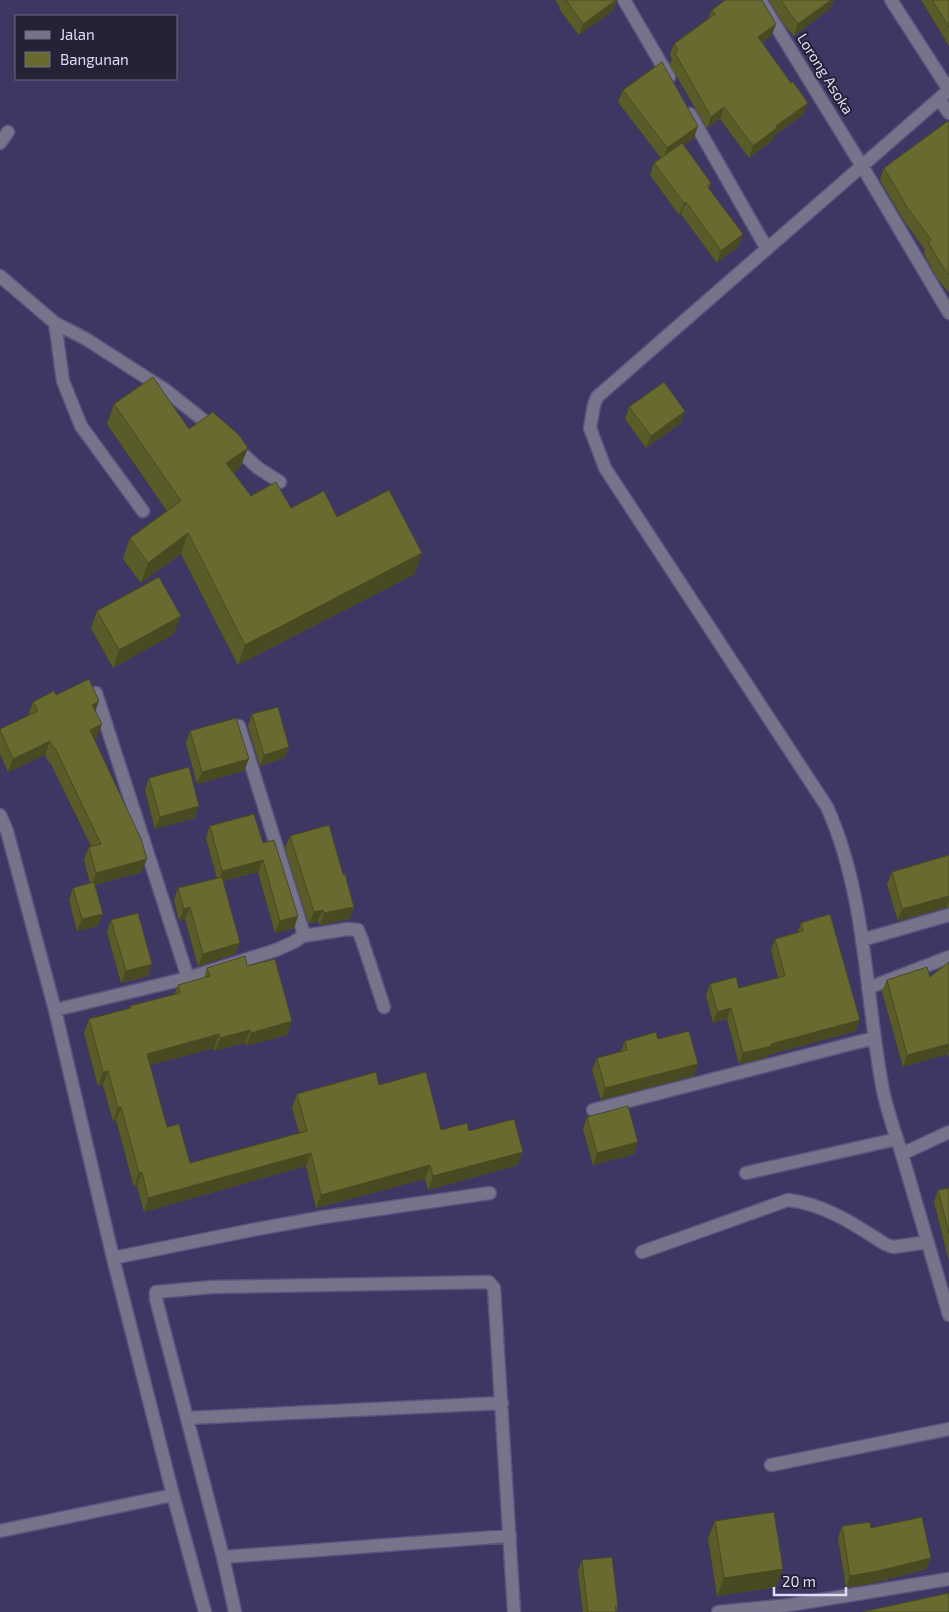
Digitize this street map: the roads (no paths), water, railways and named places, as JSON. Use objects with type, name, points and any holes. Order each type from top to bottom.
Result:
[{"type":"street","points":[[624,0],[674,86]]},
{"type":"street","name":"Lorong Asoka","points":[[760,0],[862,166],[949,313]]},
{"type":"street","points":[[891,0],[945,93],[949,114]]},
{"type":"street","points":[[945,93],[597,397],[590,428],[605,468],[827,807],[836,826],[850,872],[862,940],[882,1088],[949,1315]]},
{"type":"street","points":[[683,103],[767,248]]},
{"type":"street","points":[[0,143],[8,132]]},
{"type":"street","points":[[0,276],[56,323],[94,344],[164,389],[204,419],[258,468],[280,482]]},
{"type":"street","points":[[56,323],[63,381],[81,426],[143,511]]},
{"type":"street","points":[[96,693],[188,978]]},
{"type":"street","points":[[240,726],[303,936]]},
{"type":"street","points":[[0,815],[7,831],[55,1010],[113,1258],[173,1495],[205,1612]]},
{"type":"street","points":[[862,940],[949,916]]},
{"type":"street","points":[[55,1010],[188,978],[276,950],[303,936],[348,928],[358,930],[384,1007]]},
{"type":"street","points":[[868,988],[949,957]]},
{"type":"street","points":[[593,1110],[874,1038]]},
{"type":"street","points":[[902,1154],[949,1132]]},
{"type":"street","points":[[746,1173],[897,1139]]},
{"type":"street","points":[[113,1258],[324,1217],[490,1192]]},
{"type":"street","points":[[642,1252],[788,1200],[797,1201],[840,1215],[893,1248],[928,1242]]},
{"type":"street","points":[[235,1612],[224,1557],[156,1299],[157,1291],[212,1287],[489,1282],[494,1288],[514,1612]]},
{"type":"street","points":[[188,1418],[502,1403]]},
{"type":"street","points":[[771,1465],[949,1428]]},
{"type":"street","points":[[0,1531],[173,1495]]},
{"type":"street","points":[[224,1557],[510,1536]]},
{"type":"street","points":[[718,1612],[791,1609],[949,1579]]}]
